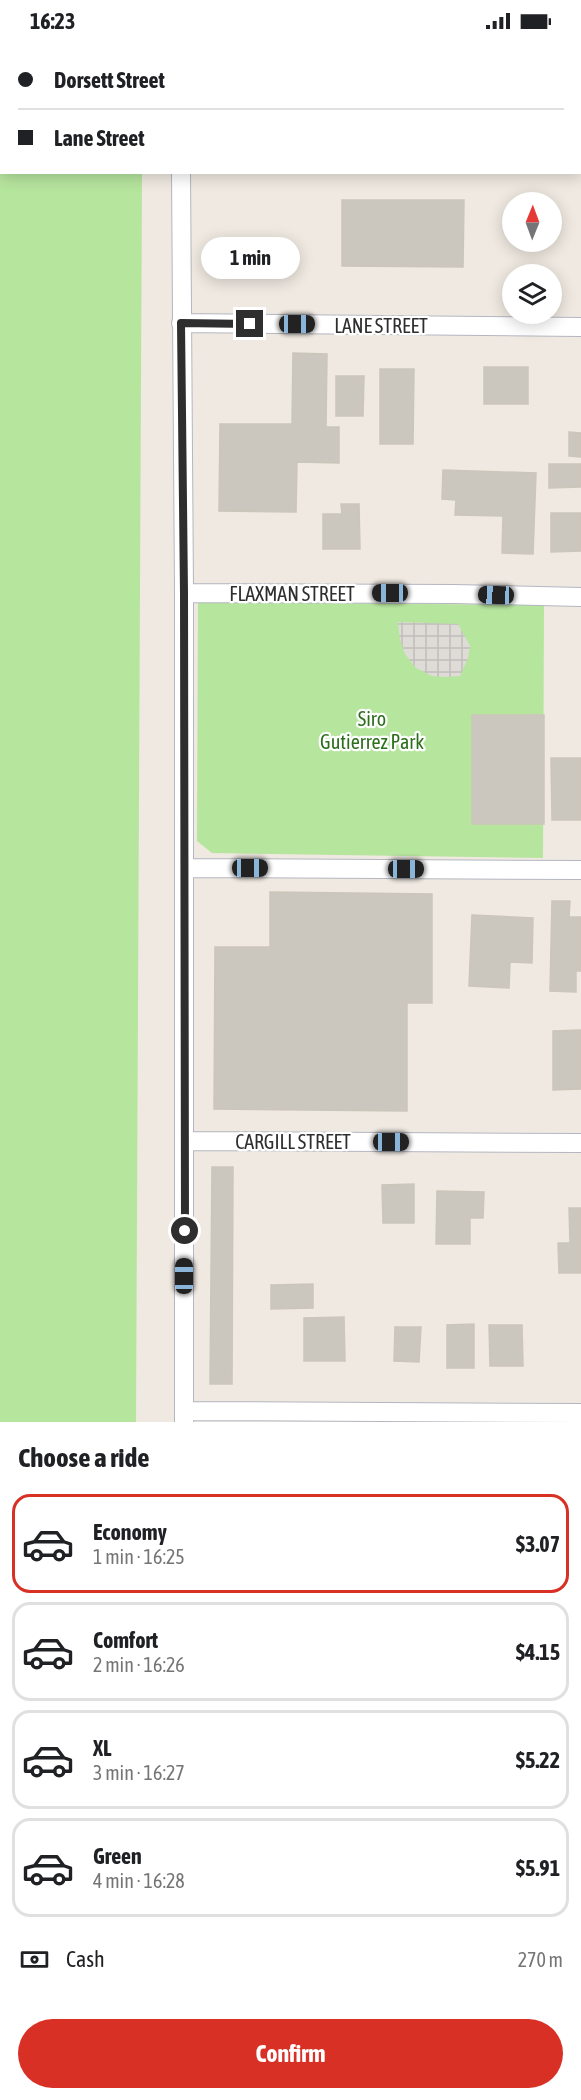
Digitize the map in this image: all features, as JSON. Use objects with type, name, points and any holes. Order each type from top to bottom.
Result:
[{"type":"street","points":[[180,174],[184,593],[184,1416],[581,1413]]},
{"type":"street","name":"LANE STREET","points":[[181,323],[581,327]]},
{"type":"street","name":"FLAXMAN STREET","points":[[184,593],[581,597]]},
{"type":"street","points":[[184,868],[581,870]]},
{"type":"street","name":"CARGILL STREET","points":[[185,1141],[581,1143]]},
{"type":"green space","points":[[0,174],[142,174],[136,1422],[0,1422]]},
{"type":"green space","name":"Siro Gutierrez Park","points":[[198,602],[544,605],[543,858],[212,853],[197,841]]},
{"type":"shaded area","points":[[398,622],[458,624],[470,646],[468,658],[460,676],[432,676],[416,668],[405,654],[400,640]]},
{"type":"building","points":[[342,200],[464,200],[463,267],[342,266]]},
{"type":"building","points":[[293,353],[327,354],[326,427],[339,427],[339,463],[297,462],[296,512],[219,511],[220,424],[292,424]]},
{"type":"building","points":[[484,367],[528,367],[528,404],[484,404]]},
{"type":"building","points":[[380,369],[414,369],[413,444],[380,444]]},
{"type":"building","points":[[336,376],[364,376],[363,416],[336,416]]},
{"type":"building","points":[[569,432],[581,433],[581,457],[569,456]]},
{"type":"building","points":[[549,464],[581,464],[581,487],[549,488]]},
{"type":"building","points":[[443,470],[536,473],[533,554],[502,553],[503,516],[455,515],[456,500],[442,499]]},
{"type":"building","points":[[341,504],[359,504],[360,549],[323,549],[323,514],[342,514]]},
{"type":"building","points":[[551,513],[581,513],[581,551],[551,552]]},
{"type":"building","points":[[472,715],[544,715],[544,824],[472,824]]},
{"type":"building","points":[[551,758],[581,758],[581,820],[552,820]]},
{"type":"building","points":[[270,892],[432,894],[432,1003],[407,1003],[407,1111],[214,1109],[215,947],[270,947]]},
{"type":"building","points":[[552,901],[570,901],[569,917],[581,917],[581,971],[576,971],[576,992],[550,991]]},
{"type":"building","points":[[472,915],[533,918],[532,963],[510,962],[509,988],[469,986]]},
{"type":"building","points":[[581,1030],[581,1089],[553,1090],[553,1031]]},
{"type":"building","points":[[212,1167],[233,1167],[232,1384],[210,1384]]},
{"type":"building","points":[[414,1184],[414,1223],[383,1223],[382,1185]]},
{"type":"building","points":[[437,1191],[484,1192],[483,1218],[470,1218],[470,1244],[436,1244]]},
{"type":"building","points":[[569,1208],[581,1208],[581,1273],[559,1273],[558,1243],[570,1243]]},
{"type":"building","points":[[313,1284],[313,1308],[271,1309],[271,1285]]},
{"type":"building","points":[[344,1317],[345,1361],[304,1361],[304,1318]]},
{"type":"building","points":[[474,1324],[474,1368],[447,1368],[447,1325]]},
{"type":"building","points":[[489,1325],[522,1325],[523,1366],[490,1366]]},
{"type":"building","points":[[395,1327],[421,1327],[419,1362],[394,1361]]},
{"type":"route","points":[[185,1231],[184,593],[181,323],[250,324]]}]
